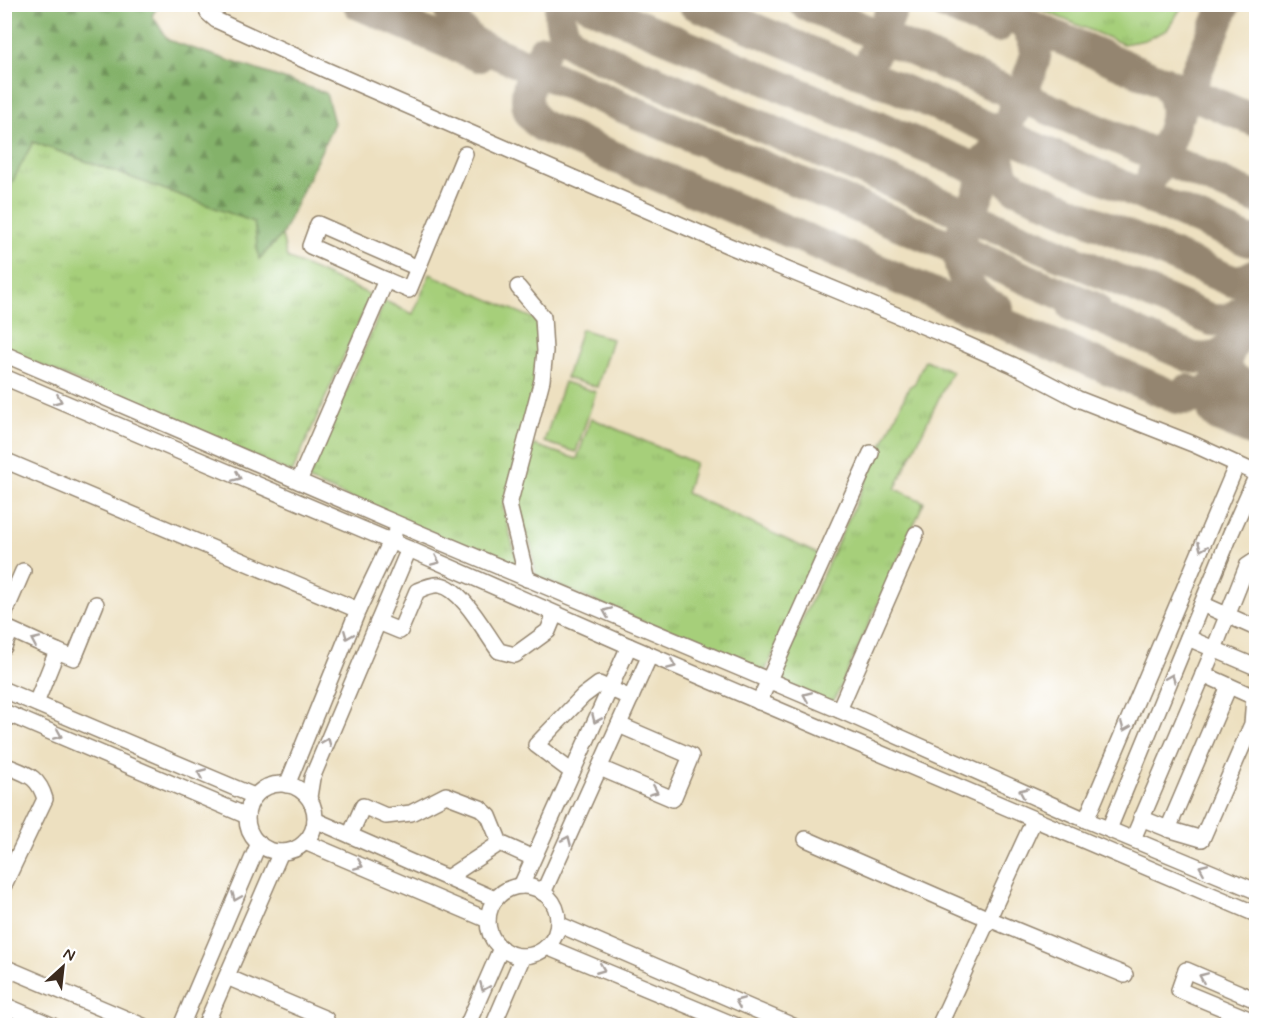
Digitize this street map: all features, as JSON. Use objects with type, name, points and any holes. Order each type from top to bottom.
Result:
[{"type":"lane","points":[[206,4],[208,13],[216,20],[326,70],[727,245],[952,338],[1013,365],[1078,399],[1193,444],[1257,475],[1109,829]]},
{"type":"lane","points":[[418,268],[318,224],[310,246],[409,290],[465,154]]},
{"type":"lane","points":[[299,481],[386,280]]},
{"type":"lane","points":[[519,287],[543,316],[545,351],[542,380],[509,505],[527,579]]},
{"type":"lane","points":[[4,354],[400,525],[839,710],[1086,820],[1257,891]]},
{"type":"lane","points":[[4,377],[409,549],[650,656],[1257,914]]},
{"type":"lane","points":[[759,702],[871,453]]},
{"type":"lane","points":[[4,460],[358,610]]},
{"type":"lane","points":[[1086,820],[1237,464]]},
{"type":"lane","points":[[287,785],[358,610],[400,525]]},
{"type":"lane","points":[[1211,526],[1231,533]]},
{"type":"lane","points":[[839,710],[916,534]]},
{"type":"lane","points":[[309,797],[312,778],[409,549]]},
{"type":"lane","points":[[1133,838],[1228,616],[1247,566],[1257,560]]},
{"type":"lane","points":[[4,615],[23,571]]},
{"type":"lane","points":[[378,622],[400,631],[417,591],[428,586],[441,585],[456,592],[499,651],[515,655],[548,631],[555,614]]},
{"type":"lane","points":[[4,647],[8,629],[74,658],[96,604]]},
{"type":"lane","points":[[1202,604],[1257,628]]},
{"type":"lane","points":[[1173,615],[1214,649],[1257,667]]},
{"type":"lane","points":[[521,886],[629,646]]},
{"type":"lane","points":[[36,703],[57,651]]},
{"type":"lane","points":[[543,893],[650,656]]},
{"type":"lane","points":[[1142,818],[1202,839],[1252,724],[1254,697],[1203,674]]},
{"type":"lane","points":[[572,772],[536,745],[599,684],[631,698]]},
{"type":"lane","points":[[1168,829],[1229,686]]},
{"type":"lane","points":[[4,690],[254,796]]},
{"type":"lane","points":[[4,712],[247,816]]},
{"type":"lane","points":[[600,768],[673,799],[691,756],[619,725]]},
{"type":"lane","points":[[4,765],[33,777],[42,788],[45,799],[4,885]]},
{"type":"lane","points":[[278,784],[287,785],[301,790],[309,797],[314,808],[315,820],[312,833],[305,842],[292,850],[280,852],[259,843],[248,828],[247,816],[254,796],[267,787],[278,784]]},
{"type":"lane","points":[[350,835],[363,806],[386,816],[411,813],[446,795],[480,808],[489,816],[500,843],[533,858]]},
{"type":"lane","points":[[315,820],[495,899]]},
{"type":"lane","points":[[939,1026],[1034,820]]},
{"type":"lane","points":[[806,839],[989,919],[1125,975]]},
{"type":"lane","points":[[305,842],[488,920]]},
{"type":"lane","points":[[181,1026],[259,843]]},
{"type":"lane","points":[[447,878],[500,843]]},
{"type":"lane","points":[[205,1026],[280,852]]},
{"type":"lane","points":[[521,886],[543,893],[557,912],[558,924],[554,938],[547,947],[529,956],[516,956],[496,944],[489,929],[488,920],[495,899],[509,889],[521,886]]},
{"type":"lane","points":[[558,924],[793,1026]]},
{"type":"lane","points":[[547,947],[737,1026]]},
{"type":"lane","points":[[467,1026],[501,948]]},
{"type":"lane","points":[[493,1026],[523,956]]},
{"type":"lane","points":[[4,967],[143,1026]]},
{"type":"lane","points":[[1257,1000],[1186,970],[1179,990],[1257,1022]]},
{"type":"lane","points":[[227,977],[329,1024]]},
{"type":"lane","points":[[4,1005],[53,1026]]},
{"type":"green space","points":[[5,4],[159,5],[152,15],[168,40],[326,93],[334,123],[282,235],[259,259],[254,222],[33,142],[5,196]]},
{"type":"green space","points":[[1030,5],[1183,5],[1167,30],[1145,40],[1123,44]]},
{"type":"green space","points":[[33,142],[255,222],[259,259],[282,235],[287,258],[371,295],[292,473],[5,350],[4,196]]},
{"type":"green space","points":[[430,274],[537,320],[539,353],[536,384],[503,508],[520,571],[308,480],[385,301],[413,314]]},
{"type":"green space","points":[[581,329],[612,339],[597,387],[566,378]]},
{"type":"green space","points":[[925,360],[952,371],[895,489],[924,502],[835,699],[829,703],[775,679],[909,387],[915,383]]},
{"type":"green space","points":[[564,382],[596,392],[576,452],[544,442]]},
{"type":"green space","points":[[591,418],[695,463],[686,493],[818,554],[764,674],[536,576],[531,545],[514,504],[534,445],[577,459]]},
{"type":"taxiway","points":[[359,4],[479,56]]},
{"type":"taxiway","points":[[447,4],[455,24],[475,44],[1095,308]]},
{"type":"taxiway","points":[[588,4],[970,166],[981,164],[997,151],[1004,178],[1016,188],[1232,281],[1246,279],[1256,274]]},
{"type":"taxiway","points":[[694,4],[893,86],[1237,236],[1256,241]]},
{"type":"taxiway","points":[[805,4],[1256,198]]},
{"type":"taxiway","points":[[873,56],[894,4]]},
{"type":"taxiway","points":[[945,4],[997,27]]},
{"type":"taxiway","points":[[979,4],[1256,121]]},
{"type":"taxiway","points":[[1180,111],[1225,4]]},
{"type":"taxiway","points":[[560,12],[564,33],[579,48],[1212,320],[1233,317],[1251,303]]},
{"type":"taxiway","points":[[1012,114],[1030,74],[1036,53],[1030,32],[1024,24]]},
{"type":"taxiway","points":[[544,50],[531,79],[527,99],[533,118],[542,126],[1177,398],[1189,399],[1199,396],[1216,383],[1256,290]]},
{"type":"taxiway","points":[[1153,174],[1169,139],[1176,115],[1171,92],[1163,81]]},
{"type":"taxiway","points":[[961,235],[998,148]]},
{"type":"taxiway","points":[[959,240],[960,262],[966,282],[979,297],[998,309]]},
{"type":"taxiway","points":[[1073,306],[1191,357],[1214,357],[1233,344]]},
{"type":"taxiway","points":[[1225,362],[1232,377],[1256,389]]},
{"type":"taxiway","points":[[1187,390],[1239,412]]},
{"type":"taxiway","points":[[1214,412],[1218,416],[1256,432]]}]
